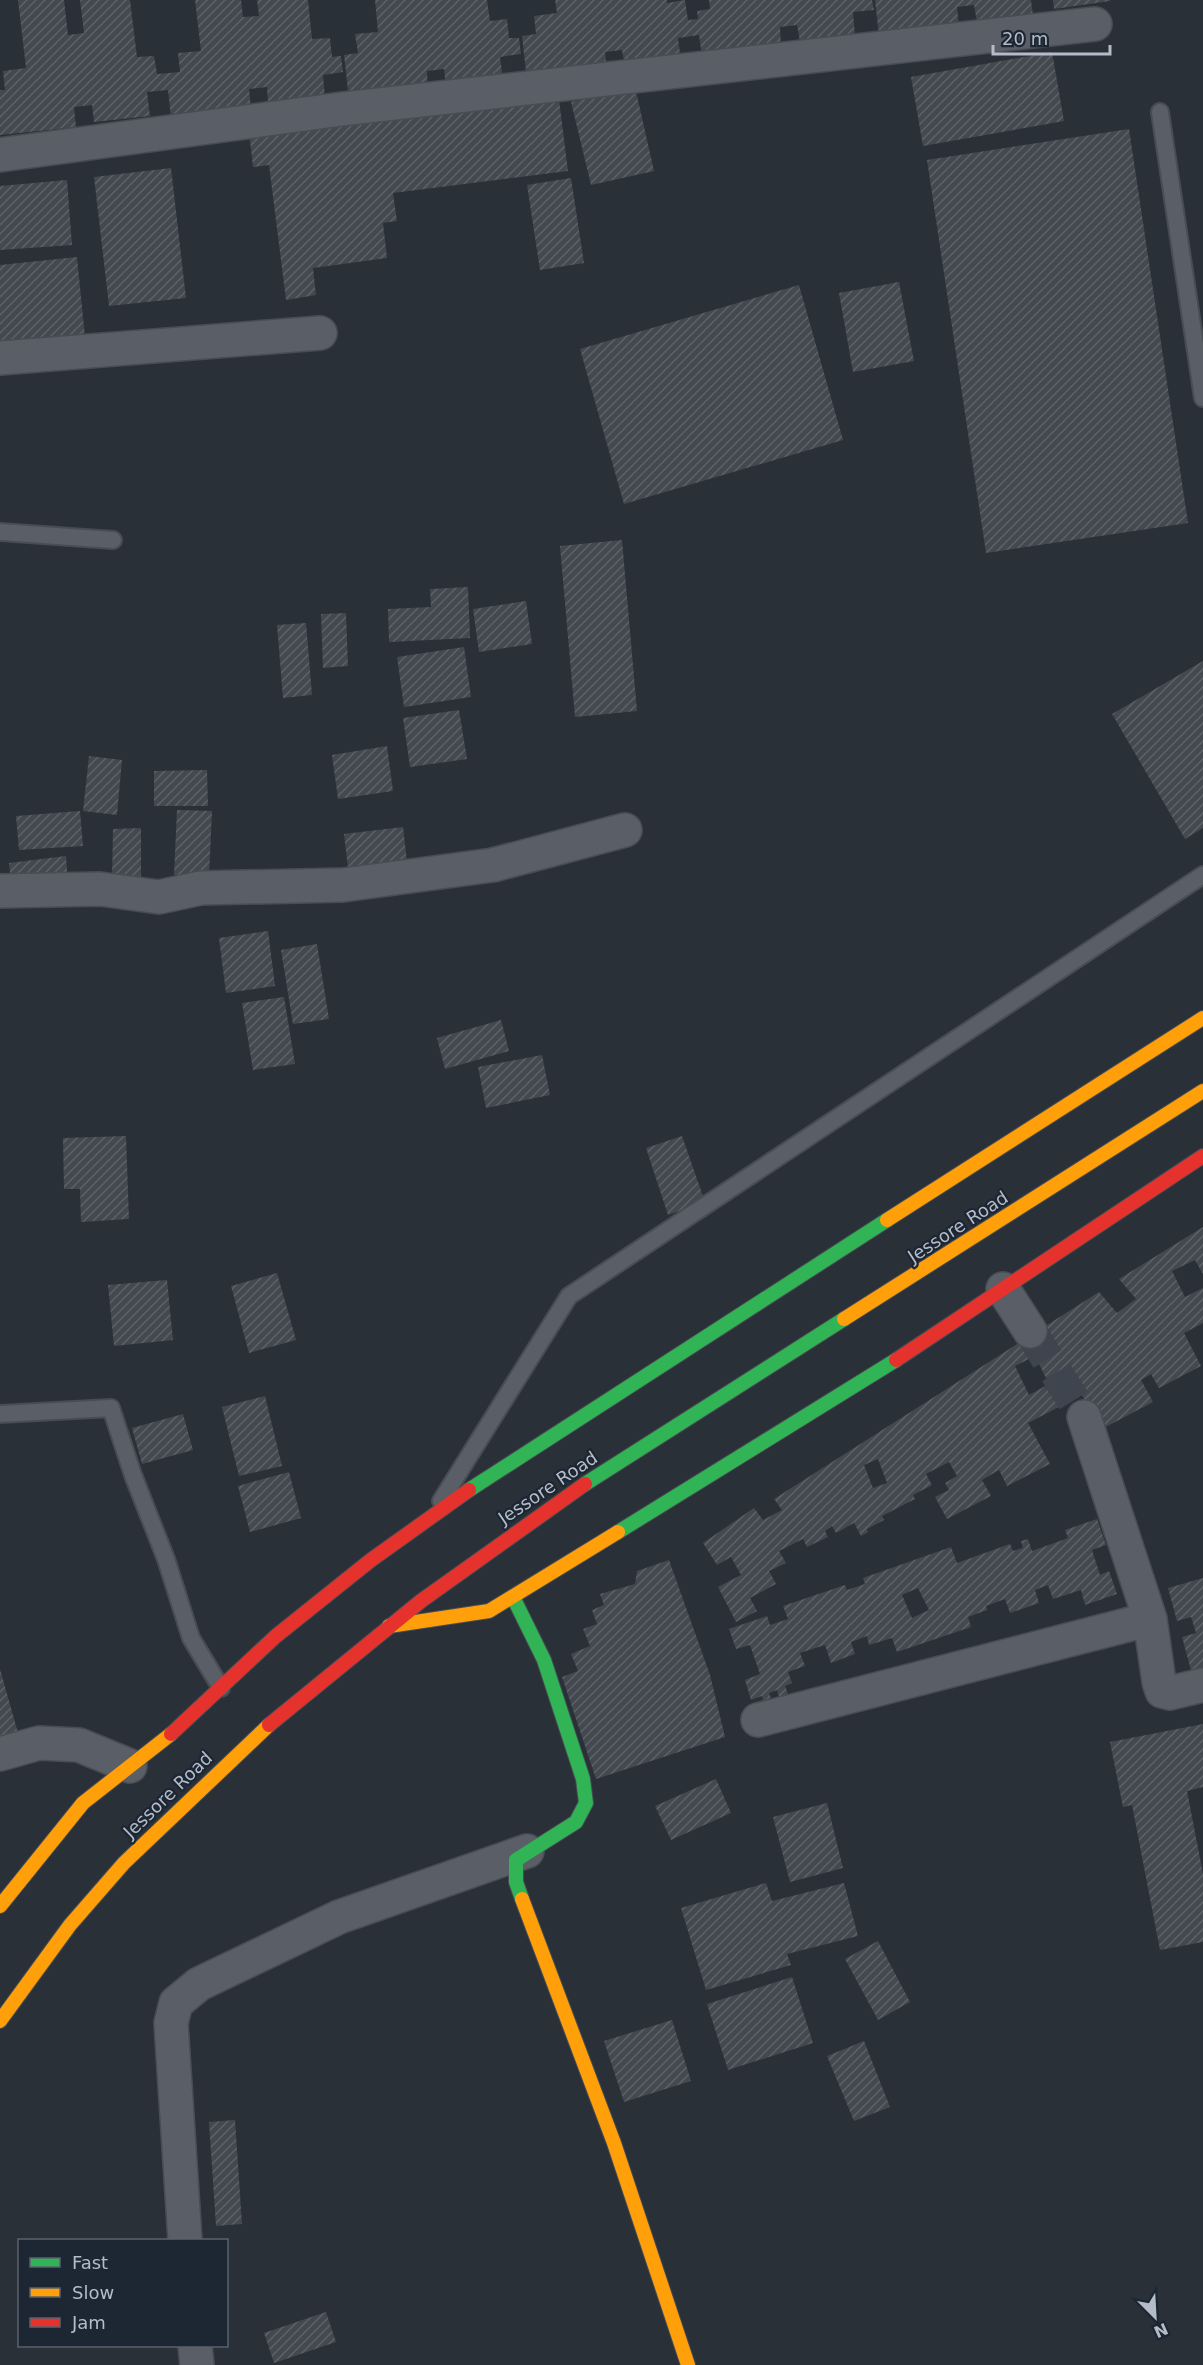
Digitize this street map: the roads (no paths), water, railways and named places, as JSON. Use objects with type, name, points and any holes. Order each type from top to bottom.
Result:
[{"type":"main road","points":[[0,1906],[83,1803],[185,1723],[276,1636],[370,1560],[504,1466],[1203,1018]]},
{"type":"main road","name":"Jessore Road","points":[[0,2021],[31,1977],[116,1871],[216,1773],[337,1665],[482,1555],[576,1490],[1203,1091]]},
{"type":"main road","points":[[389,1626],[489,1611],[900,1358],[1203,1156]]},
{"type":"main road","points":[[513,1597],[547,1670],[583,1779],[586,1803],[576,1822],[516,1860],[516,1882],[614,2143],[688,2365]]},
{"type":"street","points":[[0,155],[342,108],[1095,24]]},
{"type":"street","points":[[0,358],[320,333]]},
{"type":"street","points":[[0,891],[100,889],[159,897],[201,888],[343,885],[493,865],[625,830]]},
{"type":"street","points":[[1003,1288],[1029,1331]]},
{"type":"street","points":[[1084,1417],[1150,1619],[1162,1690],[1170,1693],[1203,1685]]},
{"type":"street","points":[[758,1720],[1150,1619]]},
{"type":"street","points":[[0,1754],[39,1743],[79,1745],[130,1766]]},
{"type":"street","points":[[186,2239],[171,2023],[176,2003],[199,1984],[339,1917],[527,1851]]},
{"type":"street","points":[[195,2347],[197,2365]]},
{"type":"lane","points":[[1160,112],[1203,398]]},
{"type":"lane","points":[[0,532],[113,540]]},
{"type":"lane","points":[[429,1519],[569,1296],[1203,875]]},
{"type":"lane","points":[[0,1414],[111,1408],[133,1475],[166,1559],[191,1638],[221,1689]]},
{"type":"tunnel","points":[[1030,1331],[1084,1417]]}]
